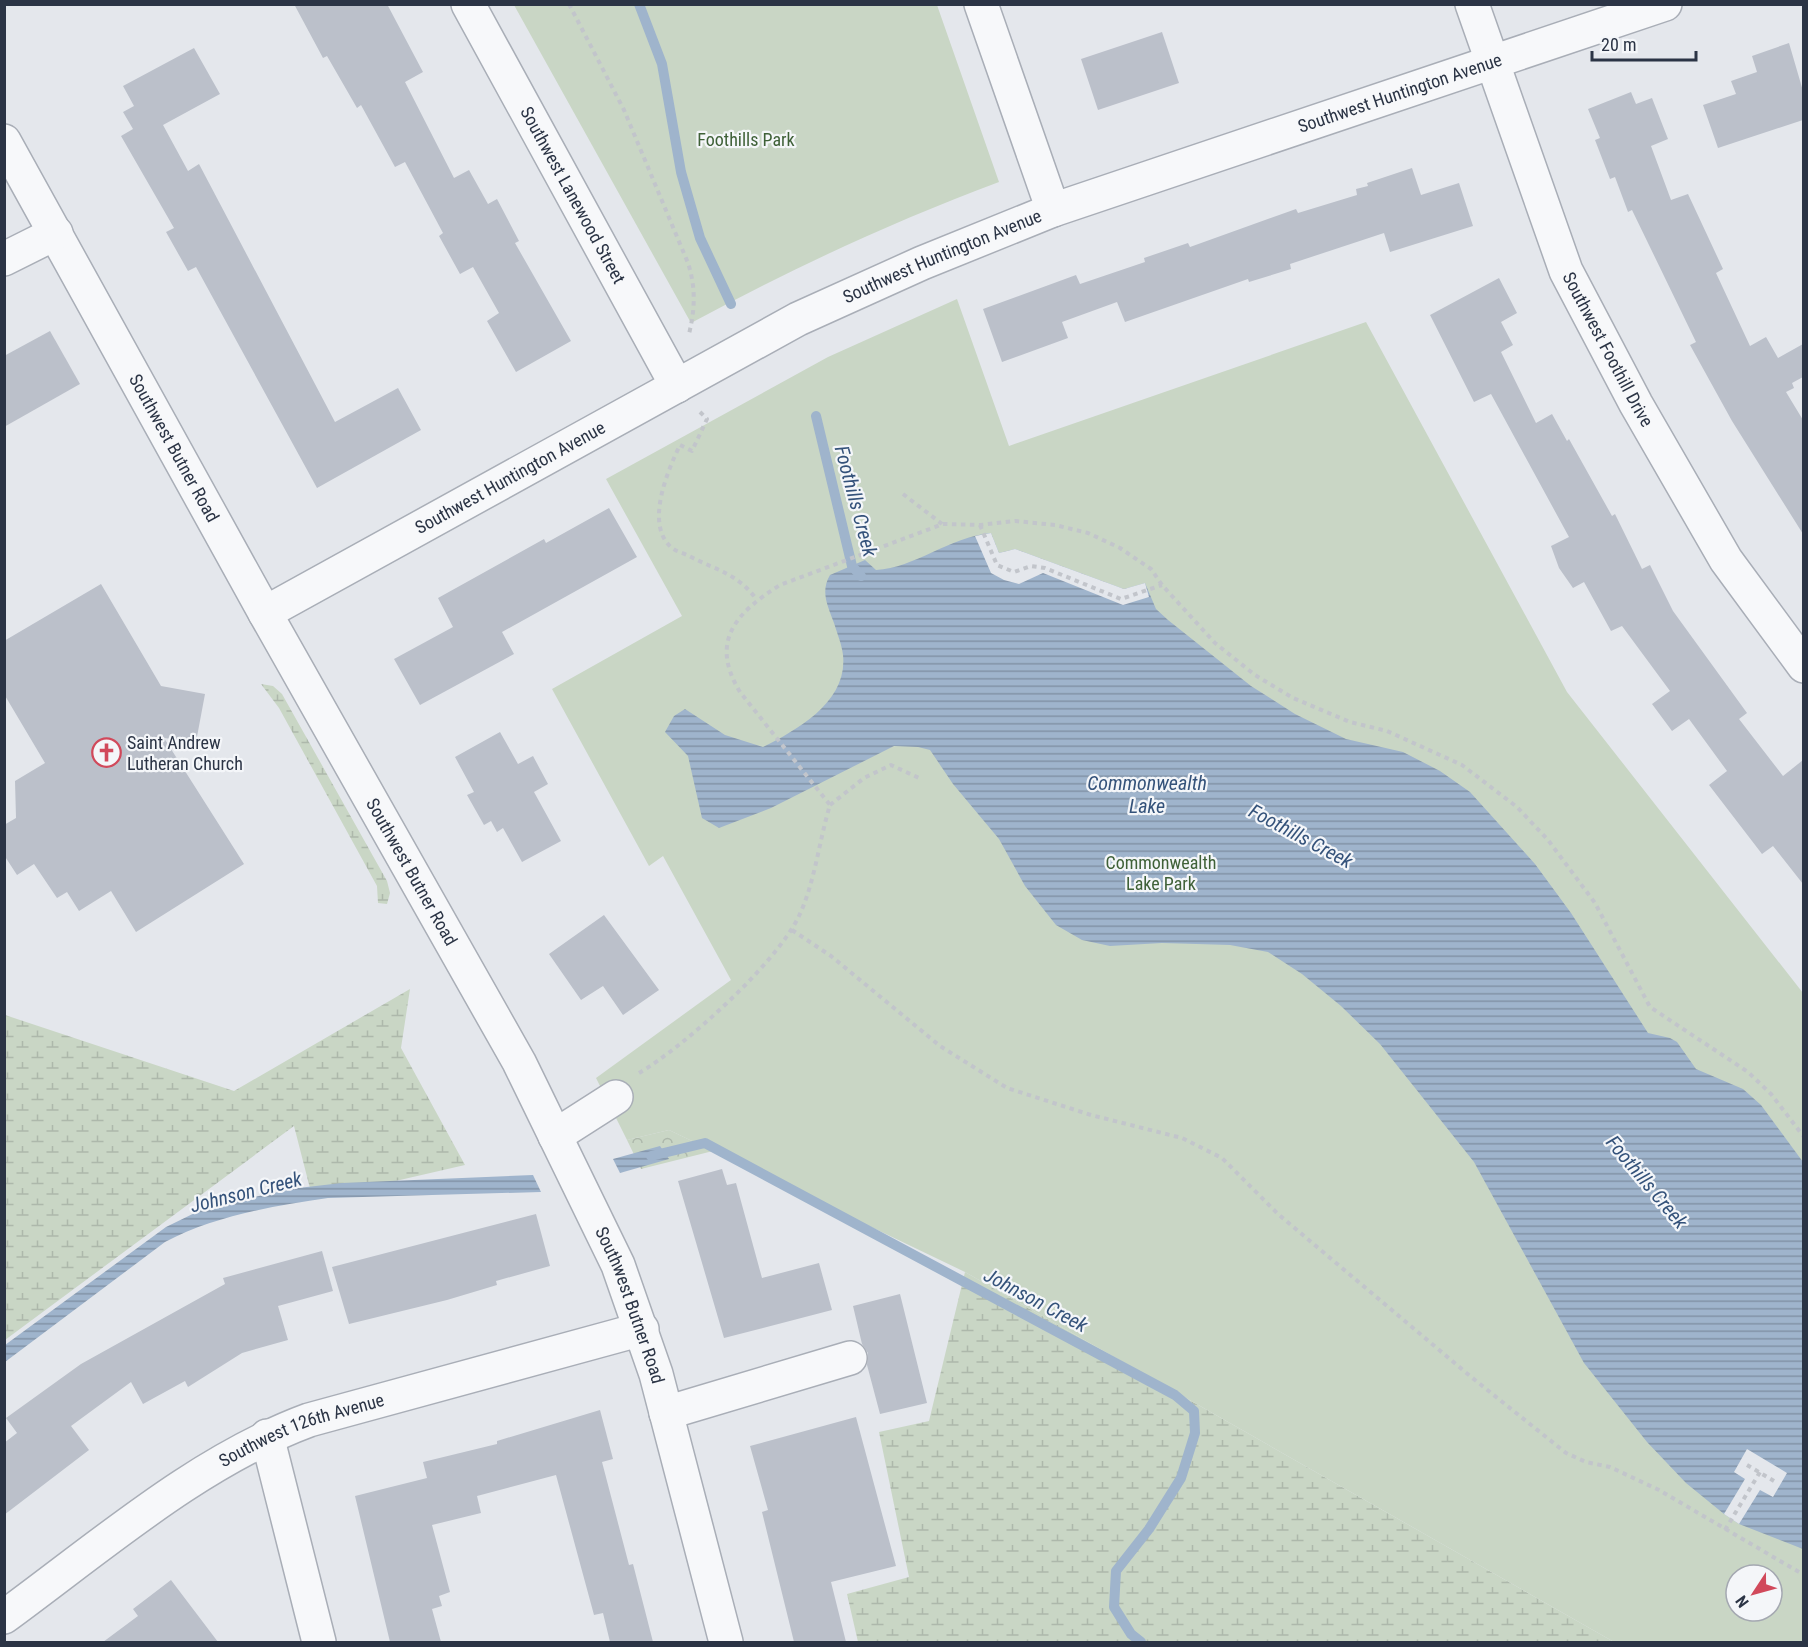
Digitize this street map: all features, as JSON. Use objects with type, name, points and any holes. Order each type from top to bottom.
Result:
[{"type":"street","name":"Southwest Lanewood Street","points":[[468,4],[676,386]]},
{"type":"street","points":[[981,4],[1053,210]]},
{"type":"street","name":"Southwest Foothill Drive","points":[[1472,4],[1572,282],[1636,404],[1726,560],[1803,666]]},
{"type":"street","name":"Southwest Huntington Avenue","points":[[265,613],[798,319],[922,263],[1053,210],[1665,4]]},
{"type":"street","name":"Southwest Butner Road","points":[[4,141],[265,613],[519,1062],[618,1265],[642,1329],[726,1642]]},
{"type":"street","points":[[4,259],[56,233]]},
{"type":"street","points":[[555,1136],[616,1097]]},
{"type":"street","name":"Southwest 126th Avenue","points":[[4,1617],[199,1475],[267,1436],[309,1420],[642,1329]]},
{"type":"street","points":[[666,1413],[850,1358]]},
{"type":"street","points":[[267,1436],[319,1642]]},
{"type":"path","points":[[569,4],[624,110],[694,283],[694,311],[676,386],[707,419],[692,451],[680,445],[666,473],[659,515],[664,534],[672,548],[737,577],[757,600]]},
{"type":"path","points":[[903,495],[943,524]]},
{"type":"path","points":[[830,805],[770,731],[729,675],[725,658],[729,633],[757,600],[780,585],[828,569],[873,549],[943,524],[980,525],[1015,521],[1054,525],[1088,533],[1120,548],[1151,569],[1162,585],[1215,643],[1254,675],[1293,698],[1350,722],[1387,731],[1462,765],[1517,807],[1548,840],[1595,903],[1650,1007],[1748,1072],[1771,1094],[1803,1137]]},
{"type":"path","points":[[980,525],[997,565],[1014,572],[1031,566],[1045,568],[1120,599],[1162,585]]},
{"type":"path","points":[[616,1097],[620,1083],[666,1058],[758,970],[792,930],[808,892],[830,805],[864,778],[891,765],[919,778]]},
{"type":"path","points":[[792,930],[831,956],[940,1046],[1007,1088],[1091,1115],[1182,1138],[1222,1158],[1278,1214],[1535,1430],[1566,1453],[1632,1477],[1803,1575]]},
{"type":"path","points":[[1748,1465],[1774,1481]]},
{"type":"path","points":[[1725,1530],[1760,1472]]},
{"type":"green space","name":"Foothills Park","points":[[514,5],[937,5],[999,182],[842,247],[691,323]]},
{"type":"green space","name":"Commonwealth Lake Park","points":[[957,299],[1009,446],[1366,322],[1567,692],[1803,993],[1803,1642],[1614,1642],[965,1272],[669,1130],[627,1140],[596,1078],[731,980],[663,856],[649,866],[552,689],[682,616],[606,479],[828,357]]},
{"type":"green space","points":[[261,684],[273,686],[282,694],[387,881],[390,893],[387,904],[378,903],[377,886],[279,708]]},
{"type":"green space","points":[[410,989],[401,1048],[465,1165],[313,1200],[294,1126],[5,1340],[5,1015],[234,1091]]},
{"type":"green space","points":[[669,1130],[713,1151],[641,1169],[627,1140]]},
{"type":"green space","points":[[965,1272],[1614,1642],[858,1642],[847,1594],[909,1577],[879,1432],[929,1421]]},
{"type":"water","name":"Commonwealth Lake","points":[[991,533],[999,553],[1015,549],[1124,589],[1145,583],[1156,609],[1251,686],[1295,714],[1346,739],[1403,752],[1440,771],[1470,792],[1535,864],[1571,913],[1648,1033],[1677,1042],[1696,1069],[1743,1089],[1761,1105],[1803,1162],[1803,1549],[1739,1524],[1724,1514],[1686,1483],[1647,1442],[1584,1363],[1474,1162],[1380,1044],[1341,1006],[1302,974],[1268,952],[1230,945],[1162,943],[1110,946],[1082,940],[1056,925],[1025,886],[999,839],[953,784],[930,750],[894,746],[771,808],[719,828],[702,818],[688,756],[665,732],[674,716],[685,709],[725,735],[763,747],[791,732],[818,712],[829,700],[838,686],[842,671],[842,647],[825,593],[830,575],[865,560],[876,570],[890,568],[961,540]]},
{"type":"water","points":[[660,1146],[669,1159],[620,1173],[613,1159]]},
{"type":"water","points":[[533,1175],[541,1192],[328,1198],[265,1209],[203,1225],[165,1242],[5,1362],[5,1345],[166,1227],[209,1206],[298,1188],[342,1183]]},
{"type":"pier","points":[[991,533],[999,553],[1015,549],[1124,589],[1145,583],[1149,597],[1123,605],[1043,573],[1019,584],[1004,580],[991,573],[975,536]]},
{"type":"pier","points":[[1747,1449],[1787,1473],[1773,1497],[1760,1490],[1739,1524],[1724,1514],[1745,1479],[1734,1472]]},
{"type":"building","points":[[294,4],[387,4],[423,72],[405,82],[454,178],[469,170],[488,204],[497,199],[519,241],[515,243],[571,341],[516,372],[487,321],[499,313],[473,267],[460,274],[439,236],[443,233],[405,162],[395,167],[361,105],[357,108],[327,56],[323,58]]},
{"type":"building","points":[[1162,32],[1179,83],[1098,110],[1081,59]]},
{"type":"building","points":[[1789,43],[1803,91],[1803,120],[1718,148],[1703,105],[1736,94],[1731,81],[1757,72],[1752,56]]},
{"type":"building","points":[[194,48],[220,94],[163,125],[188,171],[199,164],[335,422],[398,388],[421,430],[317,488],[196,267],[188,271],[166,232],[174,228],[121,136],[133,129],[123,112],[134,106],[123,86]]},
{"type":"building","points":[[1631,92],[1636,104],[1652,98],[1668,139],[1651,146],[1671,200],[1688,194],[1723,269],[1716,273],[1750,346],[1766,337],[1778,358],[1803,344],[1803,377],[1792,383],[1794,388],[1786,392],[1803,420],[1803,534],[1732,421],[1690,345],[1696,342],[1632,210],[1628,212],[1615,177],[1610,179],[1595,140],[1600,138],[1588,109]]},
{"type":"building","points":[[1412,168],[1421,195],[1459,183],[1473,226],[1390,252],[1384,233],[1290,264],[1291,269],[1249,282],[1248,279],[1125,322],[1117,302],[1062,322],[1068,338],[1002,362],[983,309],[1076,275],[1080,284],[1145,262],[1144,258],[1188,243],[1190,247],[1296,209],[1298,213],[1357,195],[1356,189],[1368,186],[1367,183]]},
{"type":"building","points":[[1499,278],[1517,313],[1501,322],[1513,345],[1501,352],[1536,423],[1552,414],[1567,441],[1569,439],[1612,516],[1615,514],[1642,569],[1650,565],[1673,611],[1747,713],[1739,719],[1783,776],[1803,760],[1803,884],[1773,846],[1762,854],[1709,785],[1727,771],[1689,719],[1672,731],[1652,704],[1670,691],[1622,626],[1611,631],[1584,582],[1573,588],[1559,568],[1551,546],[1569,537],[1491,394],[1474,402],[1430,315]]},
{"type":"building","points":[[50,331],[80,384],[4,427],[4,356]]},
{"type":"building","points":[[609,508],[637,557],[502,632],[514,654],[420,705],[394,659],[453,627],[438,598],[544,539],[546,543]]},
{"type":"building","name":"Saint Andrew Lutheran Church","points":[[101,584],[161,686],[205,694],[196,742],[164,738],[244,864],[136,932],[111,891],[79,911],[67,892],[57,898],[34,864],[17,875],[4,855],[4,825],[16,818],[15,781],[45,763],[4,694],[4,641]]},
{"type":"building","points":[[500,732],[518,764],[533,756],[548,784],[534,792],[561,841],[522,862],[503,828],[497,832],[491,821],[484,825],[467,795],[474,792],[455,757]]},
{"type":"building","points":[[604,915],[659,990],[623,1015],[603,986],[581,1000],[549,954]]},
{"type":"building","points":[[722,1169],[727,1185],[736,1183],[762,1278],[819,1263],[832,1310],[724,1338],[678,1181]]},
{"type":"building","points":[[536,1214],[550,1266],[496,1281],[497,1285],[447,1300],[349,1324],[332,1267]]},
{"type":"building","points":[[322,1251],[333,1291],[278,1306],[288,1340],[242,1353],[188,1387],[185,1381],[143,1404],[131,1382],[71,1426],[89,1450],[4,1515],[4,1443],[17,1433],[6,1418],[81,1364],[225,1284],[223,1278]]},
{"type":"building","points":[[900,1294],[927,1403],[880,1414],[867,1365],[868,1353],[862,1344],[853,1306]]},
{"type":"building","points":[[600,1410],[613,1459],[602,1462],[629,1565],[633,1564],[653,1642],[610,1642],[603,1613],[594,1615],[556,1475],[477,1496],[481,1513],[432,1525],[450,1592],[439,1596],[442,1606],[432,1609],[441,1642],[390,1642],[355,1496],[427,1478],[423,1462],[497,1444],[497,1441]]},
{"type":"building","points":[[856,1417],[896,1566],[831,1582],[846,1642],[794,1642],[762,1512],[768,1510],[750,1446]]},
{"type":"building","points":[[171,1580],[218,1642],[103,1642],[138,1616],[133,1609]]},
{"type":"waterway","name":"Foothills Creek","points":[[639,4],[662,64],[681,172],[700,238],[731,304]]},
{"type":"waterway","name":"Foothills Creek","points":[[816,416],[852,566],[861,576]]},
{"type":"waterway","name":"Johnson Creek","points":[[651,1156],[705,1143],[1175,1395],[1194,1411],[1195,1433],[1181,1478],[1149,1529],[1116,1571],[1114,1607],[1131,1634],[1141,1642]]},
{"type":"place","name":"Saint Andrew Lutheran Church","points":[[106,753]]}]
